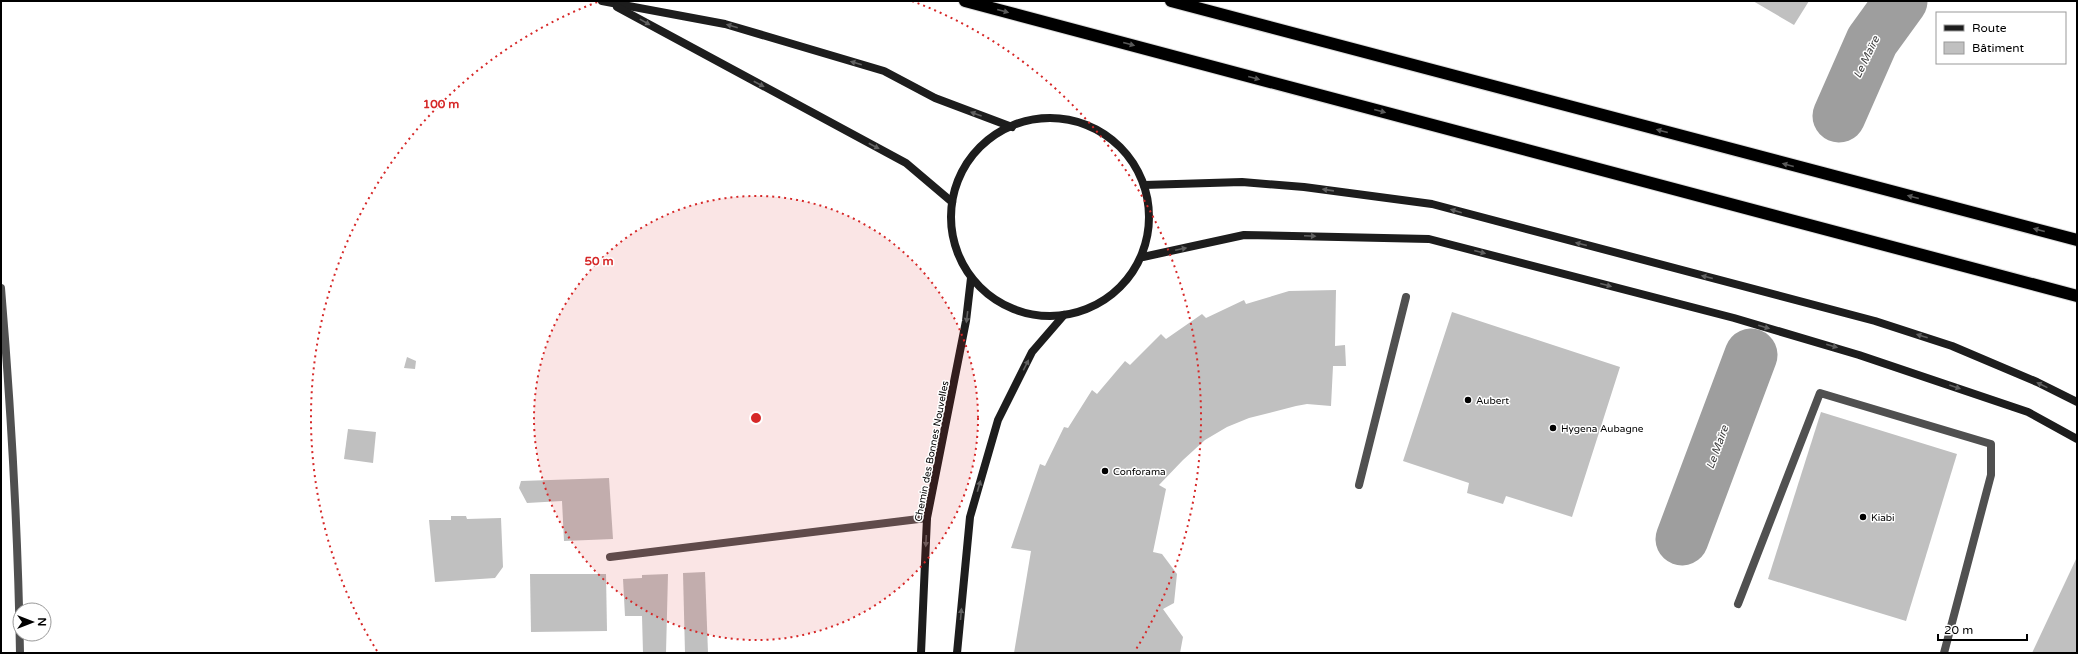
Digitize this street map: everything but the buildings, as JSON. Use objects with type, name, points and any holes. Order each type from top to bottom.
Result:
[{"type":"highway","points":[[965,1],[2077,296]]},
{"type":"highway","points":[[1171,1],[2077,240]]},
{"type":"main road","points":[[602,1],[611,4],[725,24],[884,71],[935,98],[1012,127]]},
{"type":"main road","points":[[611,4],[906,163],[952,202]]},
{"type":"main road","points":[[1047,117],[1078,121],[1106,135],[1129,157],[1144,185],[1148,233],[1143,257],[1115,291],[1091,306],[1064,315],[1033,314],[997,301],[971,278],[962,262],[952,233],[952,202],[959,177],[973,154],[992,136],[1012,127],[1047,117]]},
{"type":"main road","points":[[1144,185],[1242,182],[1304,187],[1432,204],[1875,321],[1952,346],[2037,382],[2077,402]]},
{"type":"main road","points":[[1143,257],[1244,235],[1429,239],[1734,318],[1859,354],[2028,412],[2077,439]]},
{"type":"main road","name":"Chemin des Bonnes Nouvelles","points":[[921,653],[927,518],[966,321],[971,278]]},
{"type":"main road","points":[[957,653],[970,517],[998,420],[1032,352],[1064,315]]},
{"type":"street","points":[[1,288],[7,358],[18,557],[20,653]]},
{"type":"street","points":[[1359,485],[1406,297]]},
{"type":"street","points":[[1738,604],[1820,393],[1991,444],[1991,475],[1944,653]]},
{"type":"street","points":[[610,557],[927,518]]},
{"type":"waterway","name":"Le Maïre","points":[[1839,116],[1872,41],[1901,1]]},
{"type":"waterway","name":"Le Maïre","points":[[1682,539],[1751,355]]},
{"type":"place","name":"Aubert","points":[[1468,400]]},
{"type":"place","name":"Hygena Aubagne","points":[[1553,428]]},
{"type":"place","name":"Conforama","points":[[1105,471]]},
{"type":"place","name":"Kiabi","points":[[1863,517]]}]
